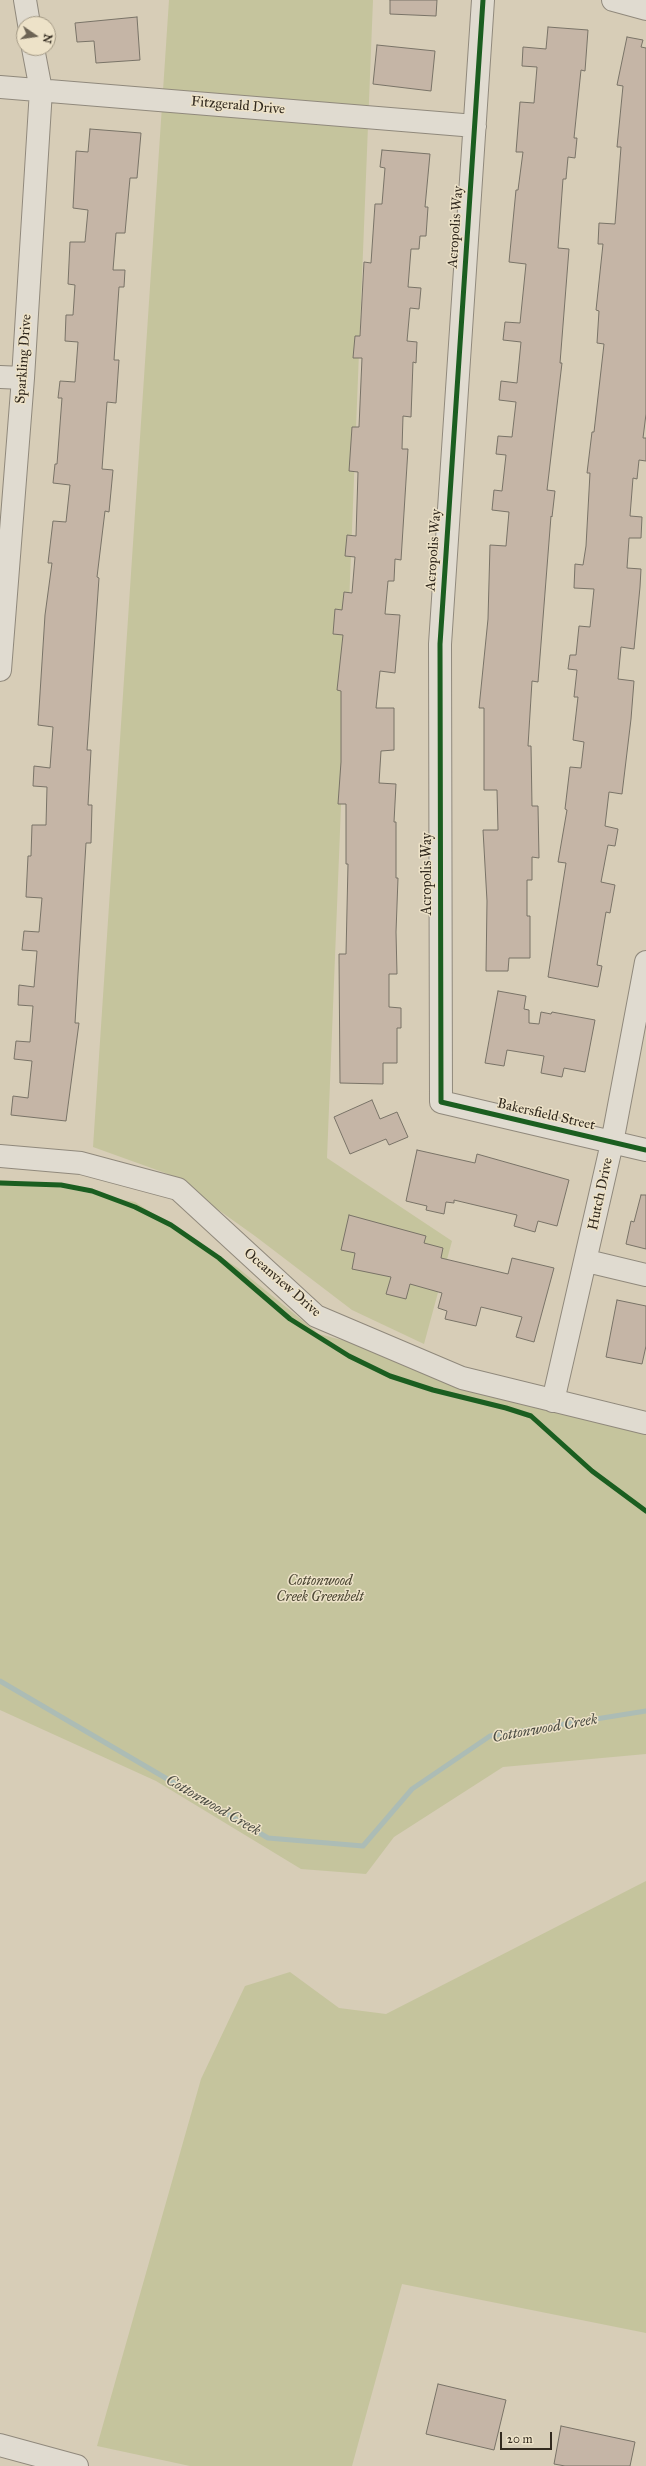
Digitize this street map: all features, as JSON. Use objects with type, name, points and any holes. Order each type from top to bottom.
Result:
[{"type":"street","points":[[25,0],[28,16]]},
{"type":"street","name":"Acropolis Way","points":[[441,1102],[440,644],[483,0]]},
{"type":"street","points":[[613,0],[646,9]]},
{"type":"street","name":"Sparkling Drive","points":[[0,657],[23,378],[41,90],[35,56]]},
{"type":"street","name":"Fitzgerald Drive","points":[[0,88],[41,90],[475,126]]},
{"type":"street","points":[[0,377],[23,378]]},
{"type":"street","name":"Hutch Drive","points":[[553,1401],[587,1261],[612,1143],[646,962]]},
{"type":"street","name":"Bakersfield Street","points":[[441,1102],[646,1150]]},
{"type":"street","name":"Oceanview Drive","points":[[0,1156],[81,1163],[178,1189],[316,1316],[462,1378],[646,1423]]},
{"type":"street","points":[[587,1261],[646,1275]]},
{"type":"street","points":[[0,2445],[77,2466]]},
{"type":"green space","points":[[169,0],[373,0],[327,1158],[452,1241],[424,1344],[352,1310],[255,1236],[168,1174],[93,1147]]},
{"type":"green space","name":"Cottonwood Creek Greenbelt","points":[[0,1180],[37,1183],[135,1202],[238,1268],[319,1334],[646,1420],[646,1754],[503,1767],[394,1837],[366,1874],[301,1869],[156,1781],[0,1710]]},
{"type":"green space","points":[[646,1881],[646,2333],[402,2284],[352,2466],[190,2466],[97,2446],[201,2079],[245,1986],[290,1972],[339,2008],[386,2014]]},
{"type":"building","points":[[390,0],[437,0],[436,16],[390,14]]},
{"type":"building","points":[[137,17],[140,60],[96,63],[94,41],[77,42],[75,23]]},
{"type":"building","points":[[548,27],[588,30],[585,71],[581,70],[574,138],[577,138],[575,158],[568,157],[566,179],[563,179],[558,248],[569,249],[560,363],[562,363],[547,490],[555,491],[552,517],[551,516],[538,682],[532,681],[528,746],[531,746],[532,806],[538,806],[539,858],[532,857],[532,880],[527,880],[527,916],[530,916],[530,958],[509,958],[508,971],[486,971],[487,901],[483,830],[498,830],[497,790],[484,790],[484,708],[479,708],[488,619],[490,545],[506,546],[509,512],[492,510],[494,490],[502,491],[506,455],[496,454],[498,436],[512,437],[516,402],[499,400],[501,381],[517,383],[521,342],[503,340],[505,322],[520,323],[526,264],[509,262],[516,190],[518,190],[523,152],[516,152],[520,102],[534,103],[537,67],[522,66],[523,47],[546,49]]},
{"type":"building","points":[[627,37],[643,40],[641,47],[646,48],[646,414],[643,438],[646,438],[646,461],[639,460],[637,479],[633,478],[630,516],[642,517],[641,538],[629,538],[627,568],[641,569],[640,587],[634,649],[621,647],[618,679],[634,681],[622,794],[609,792],[605,826],[618,829],[615,846],[608,845],[601,882],[615,885],[610,913],[606,912],[597,965],[602,966],[598,987],[548,977],[566,863],[558,862],[567,810],[565,809],[570,767],[581,768],[584,742],[573,740],[578,697],[574,697],[577,670],[568,669],[570,655],[576,655],[579,626],[590,627],[594,589],[574,588],[575,564],[583,565],[586,546],[590,473],[587,473],[592,432],[594,432],[604,344],[597,343],[599,311],[596,310],[603,244],[598,244],[599,223],[615,224],[621,147],[617,147],[623,86],[617,85]]},
{"type":"building","points":[[377,45],[435,51],[431,91],[373,84]]},
{"type":"building","points":[[90,129],[141,133],[137,178],[130,178],[125,233],[116,233],[113,270],[125,270],[124,287],[119,287],[114,360],[119,360],[116,403],[107,402],[102,469],[113,470],[109,512],[105,511],[97,577],[99,578],[87,750],[91,750],[88,805],[92,805],[91,843],[86,843],[75,1023],[79,1023],[66,1121],[11,1115],[13,1096],[28,1098],[32,1061],[14,1059],[16,1041],[30,1042],[33,1006],[18,1005],[19,985],[34,987],[37,951],[22,950],[24,931],[39,932],[42,898],[26,897],[28,856],[31,856],[32,825],[46,825],[47,787],[33,786],[34,766],[50,768],[53,727],[38,725],[45,615],[52,563],[48,563],[53,521],[66,522],[70,485],[53,483],[55,464],[57,464],[62,398],[58,398],[60,381],[75,382],[78,342],[65,341],[66,315],[73,315],[75,285],[68,284],[70,242],[85,242],[88,210],[73,208],[76,151],[88,152]]},
{"type":"building","points":[[382,150],[430,154],[425,207],[428,207],[426,236],[420,236],[419,249],[411,249],[408,287],[421,288],[419,309],[410,308],[407,341],[417,342],[416,363],[413,362],[411,417],[403,416],[402,449],[408,449],[401,560],[395,559],[394,581],[388,581],[385,614],[400,615],[395,673],[380,671],[376,708],[394,708],[394,750],[381,751],[379,783],[396,784],[394,822],[396,822],[396,878],[398,878],[396,932],[397,974],[389,974],[389,1007],[401,1008],[401,1028],[397,1028],[397,1063],[383,1063],[383,1084],[340,1083],[339,954],[346,954],[348,864],[346,864],[346,804],[338,804],[341,762],[341,691],[337,690],[343,635],[333,634],[335,609],[342,610],[344,592],[352,593],[355,557],[345,556],[347,535],[356,536],[358,472],[349,471],[352,427],[359,427],[362,358],[353,358],[355,336],[360,336],[364,262],[371,263],[375,204],[382,204],[385,168],[380,167]]},
{"type":"building","points":[[498,991],[526,996],[524,1009],[529,1010],[529,1023],[539,1024],[541,1012],[551,1014],[552,1012],[595,1020],[585,1072],[564,1068],[562,1077],[541,1073],[544,1056],[507,1050],[504,1066],[485,1063]]},
{"type":"building","points":[[372,1100],[380,1119],[397,1112],[408,1137],[389,1145],[386,1139],[350,1154],[334,1117]]},
{"type":"building","points":[[417,1150],[475,1163],[477,1154],[569,1180],[557,1226],[538,1221],[535,1232],[514,1226],[517,1215],[454,1200],[454,1203],[446,1202],[444,1214],[426,1210],[427,1206],[406,1201]]},
{"type":"building","points":[[641,1195],[646,1195],[646,1249],[626,1244],[631,1221],[634,1222]]},
{"type":"building","points":[[349,1215],[426,1236],[424,1243],[443,1248],[441,1258],[508,1274],[512,1258],[554,1268],[534,1342],[516,1337],[522,1317],[481,1307],[476,1326],[445,1319],[447,1311],[438,1308],[442,1293],[410,1284],[406,1299],[386,1294],[391,1277],[352,1269],[355,1253],[341,1250]]},
{"type":"building","points":[[617,1300],[646,1306],[646,1346],[642,1364],[606,1357]]},
{"type":"building","points":[[438,2384],[506,2400],[494,2450],[426,2434]]},
{"type":"building","points":[[561,2426],[635,2442],[630,2466],[565,2466],[554,2464]]},
{"type":"waterway","name":"Cottonwood Creek","points":[[0,1681],[268,1838],[363,1846],[412,1789],[490,1736],[646,1711]]},
{"type":"cycle path","points":[[483,0],[440,644],[441,1102],[646,1150]]},
{"type":"cycle path","points":[[0,1183],[61,1185],[92,1191],[135,1207],[171,1225],[219,1258],[290,1319],[349,1356],[390,1376],[433,1390],[506,1408],[531,1416],[592,1471],[646,1511]]}]
